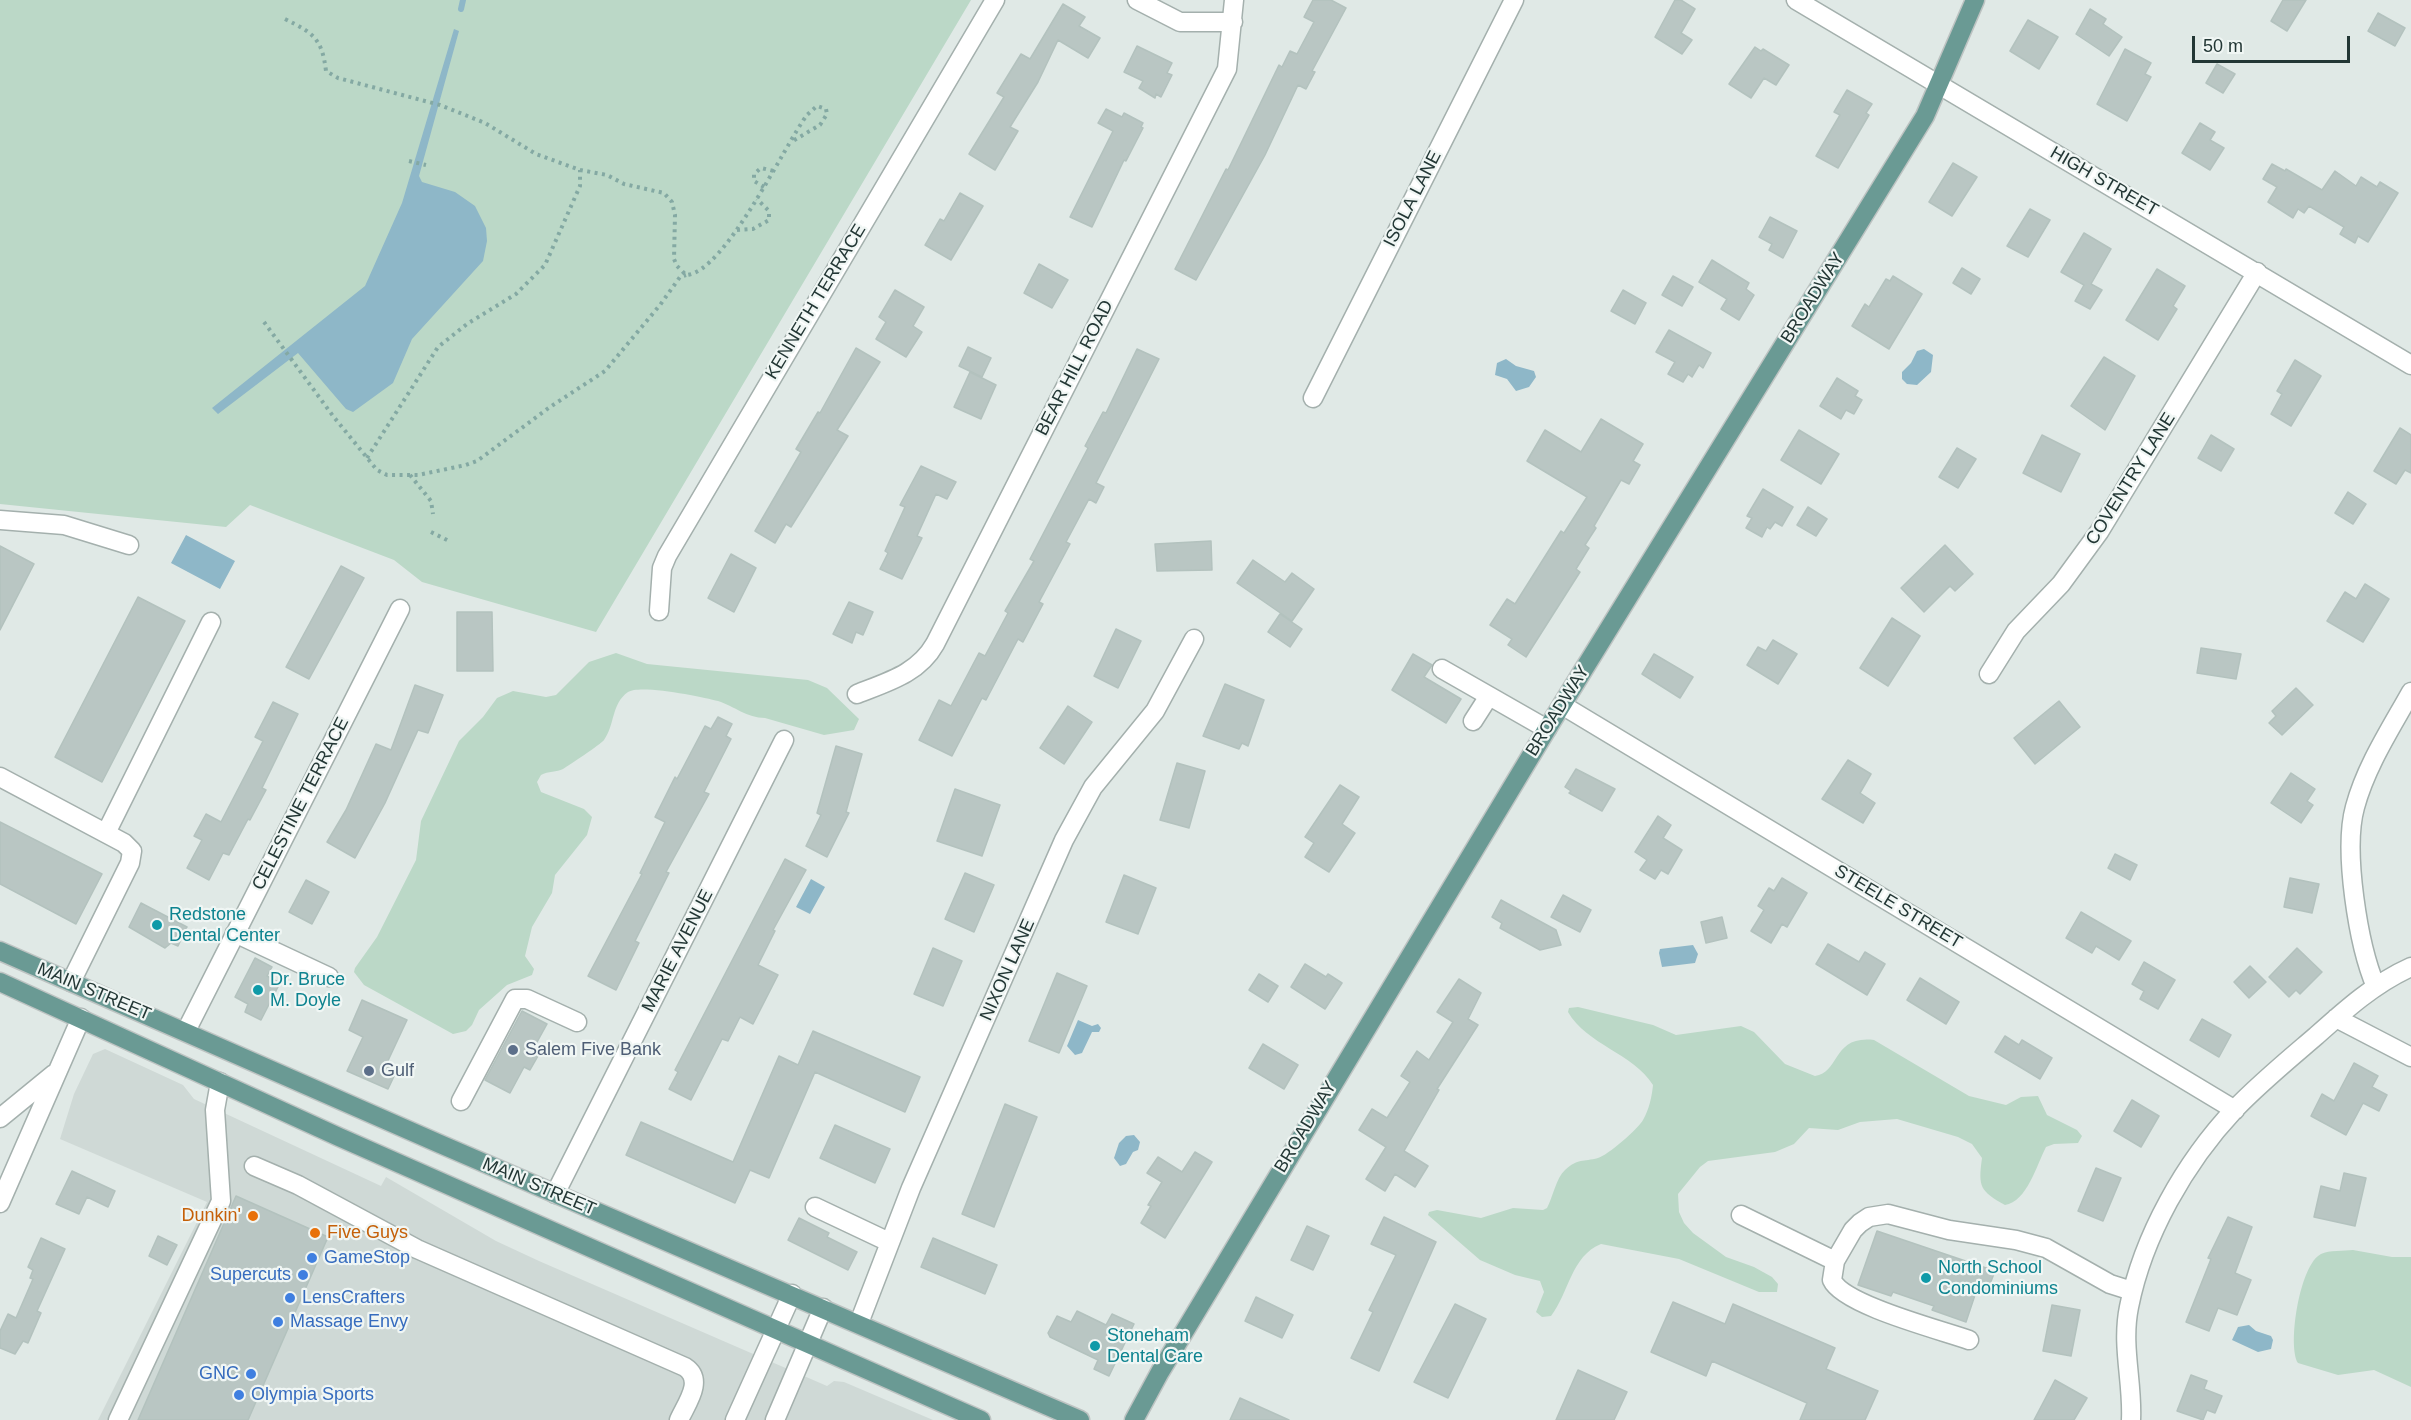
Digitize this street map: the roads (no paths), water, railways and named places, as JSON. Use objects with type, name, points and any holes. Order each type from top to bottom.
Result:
[{"type":"main road","name":"BROADWAY","points":[[1134,1420],[1160,1372],[1546,729],[1925,116],[1975,0]]},
{"type":"main road","name":"MAIN STREET","points":[[0,951],[555,1194],[792,1294],[1080,1420]]},
{"type":"main road","name":"MAIN STREET","points":[[0,982],[339,1137],[981,1420]]},
{"type":"street","name":"KENNETH TERRACE","points":[[659,611],[662,568],[667,556],[995,0]]},
{"type":"street","points":[[1137,0],[1180,22],[1233,22]]},
{"type":"street","name":"BEAR HILL ROAD","points":[[857,694],[910,672],[925,659],[935,644],[1227,69],[1234,0]]},
{"type":"street","name":"ISOLA LANE","points":[[1313,398],[1514,0]]},
{"type":"street","name":"HIGH STREET","points":[[1796,0],[2411,365]]},
{"type":"street","name":"COVENTRY LANE","points":[[1989,674],[2016,630],[2061,585],[2099,532],[2257,272]]},
{"type":"street","points":[[0,520],[64,525],[129,545]]},
{"type":"street","name":"CELESTINE TERRACE","points":[[186,1031],[400,609]]},
{"type":"street","points":[[106,833],[211,622]]},
{"type":"street","name":"NIXON LANE","points":[[859,1323],[889,1242],[1064,840],[1093,787],[1155,711],[1194,639]]},
{"type":"street","points":[[1442,669],[1546,729]]},
{"type":"street","points":[[2376,987],[2365,959],[2361,937],[2351,861],[2353,818],[2362,788],[2411,692]]},
{"type":"street","points":[[1473,721],[1489,696]]},
{"type":"street","name":"STEELE STREET","points":[[1562,705],[2235,1110]]},
{"type":"street","name":"MARIE AVENUE","points":[[555,1194],[784,740]]},
{"type":"street","points":[[0,777],[106,833],[128,846],[132,851],[131,859],[71,981]]},
{"type":"street","points":[[235,933],[329,977]]},
{"type":"street","points":[[2131,1420],[2125,1338],[2132,1291],[2147,1248],[2170,1202],[2209,1142],[2235,1110],[2336,1018],[2376,987],[2411,967]]},
{"type":"street","points":[[461,1101],[515,999],[525,998],[577,1022]]},
{"type":"street","points":[[0,1203],[81,1018]]},
{"type":"street","points":[[2336,1018],[2411,1057]]},
{"type":"street","points":[[3,1109],[58,1071]]},
{"type":"street","points":[[118,1420],[219,1207],[219,1152],[215,1110],[220,1082]]},
{"type":"street","points":[[254,1166],[298,1185],[417,1249],[686,1367],[692,1372],[695,1383],[679,1420]]},
{"type":"street","points":[[815,1207],[889,1242]]},
{"type":"street","points":[[1969,1340],[1864,1305],[1840,1292],[1832,1280],[1835,1261],[1853,1230],[1860,1223],[1869,1218],[1888,1214],[1949,1230],[2016,1240],[2046,1248],[2110,1284],[2132,1291]]},
{"type":"street","points":[[1740,1215],[1835,1261]]},
{"type":"street","points":[[735,1420],[792,1294]]},
{"type":"street","points":[[775,1420],[824,1308]]},
{"type":"water","points":[[454,29],[459,31],[419,176],[422,182],[455,192],[475,206],[486,228],[487,241],[483,261],[412,339],[393,383],[353,412],[346,409],[298,353],[218,414],[212,408],[365,286],[402,203]]},
{"type":"water","points":[[1924,349],[1933,355],[1931,372],[1917,385],[1907,384],[1902,379],[1902,372],[1911,363],[1917,351]]},
{"type":"water","points":[[1506,359],[1516,366],[1534,371],[1536,377],[1529,387],[1516,391],[1507,379],[1495,375],[1497,363]]},
{"type":"water","points":[[186,535],[235,561],[220,589],[171,563]]},
{"type":"water","points":[[811,879],[825,887],[810,914],[796,907]]},
{"type":"water","points":[[1693,945],[1698,954],[1695,963],[1662,967],[1660,949]]},
{"type":"water","points":[[1078,1020],[1092,1026],[1098,1024],[1101,1028],[1099,1032],[1092,1032],[1082,1053],[1075,1055],[1067,1046]]},
{"type":"water","points":[[1134,1135],[1140,1142],[1138,1150],[1133,1152],[1126,1164],[1120,1166],[1114,1158],[1119,1143],[1126,1136]]},
{"type":"water","points":[[2249,1325],[2256,1331],[2271,1336],[2273,1340],[2271,1349],[2258,1352],[2232,1340],[2238,1327]]},
{"type":"waterway","points":[[461,9],[463,0]]},
{"type":"place","name":"Redstone Dental Center","points":[[157,925]]},
{"type":"place","name":"Dr. Bruce M. Doyle","points":[[258,990]]},
{"type":"place","name":"Salem Five Bank","points":[[513,1050]]},
{"type":"place","name":"Gulf","points":[[369,1071]]},
{"type":"place","name":"Dunkin'","points":[[253,1216]]},
{"type":"place","name":"Five Guys","points":[[315,1233]]},
{"type":"place","name":"GameStop","points":[[312,1258]]},
{"type":"place","name":"Supercuts","points":[[303,1275]]},
{"type":"place","name":"North School Condominiums","points":[[1926,1278]]},
{"type":"place","name":"LensCrafters","points":[[290,1298]]},
{"type":"place","name":"Massage Envy","points":[[278,1322]]},
{"type":"place","name":"Stoneham Dental Care","points":[[1095,1346]]},
{"type":"place","name":"GNC","points":[[251,1374]]},
{"type":"place","name":"Olympia Sports","points":[[239,1395]]}]
